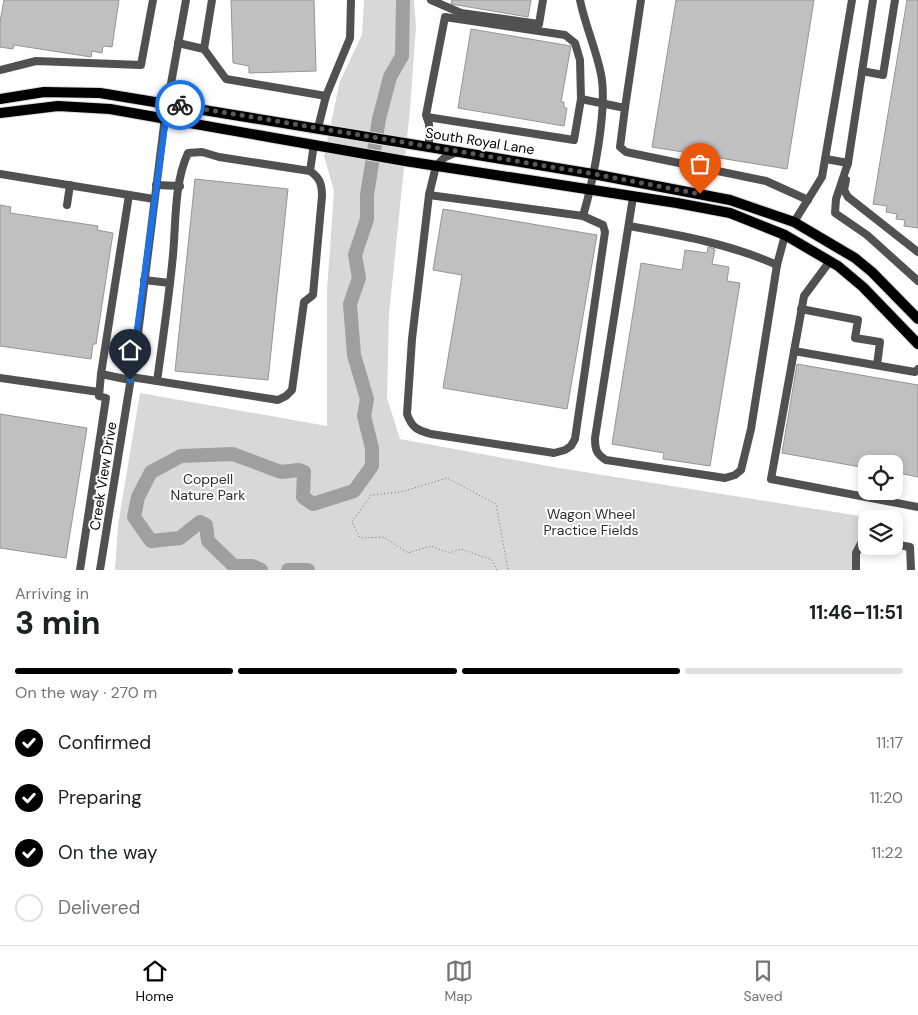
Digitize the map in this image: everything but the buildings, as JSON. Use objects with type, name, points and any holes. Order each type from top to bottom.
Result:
[{"type":"main road","name":"South Royal Lane","points":[[0,99],[44,92],[74,91],[168,103],[594,174],[730,200],[794,222],[855,258],[872,272],[918,319]]},
{"type":"main road","points":[[0,113],[67,106],[92,107],[165,117],[405,161],[730,213],[786,235],[830,261],[863,287],[918,344]]},
{"type":"main road","points":[[284,138],[303,138],[312,134],[318,128]]},
{"type":"main road","points":[[786,235],[794,222]]},
{"type":"street","points":[[0,70],[36,61],[140,65],[152,0]]},
{"type":"street","name":"Creek View Drive","points":[[100,570],[131,378],[165,117],[186,0]]},
{"type":"street","points":[[204,49],[212,0]]},
{"type":"street","points":[[318,128],[326,96],[350,38],[351,0]]},
{"type":"street","points":[[431,0],[461,12],[539,24],[543,0]]},
{"type":"street","points":[[580,0],[602,77],[594,174],[591,190],[582,216]]},
{"type":"street","points":[[641,0],[620,147],[626,152],[766,181],[808,200]]},
{"type":"street","points":[[794,222],[822,177],[852,0]]},
{"type":"street","points":[[873,0],[844,190],[848,197],[918,252]]},
{"type":"street","points":[[862,71],[883,75],[895,0]]},
{"type":"street","points":[[427,117],[574,140],[581,99],[580,60],[575,43],[564,35],[445,17],[427,117],[428,146]]},
{"type":"street","points":[[178,43],[204,49],[226,79],[326,96]]},
{"type":"street","points":[[581,99],[625,108]]},
{"type":"street","points":[[310,171],[314,144]]},
{"type":"street","points":[[429,195],[582,216],[603,225],[605,232],[574,439],[571,446],[565,450],[554,453],[533,450],[431,434],[416,430],[411,426],[407,414],[412,339],[429,195],[436,166],[444,158],[459,151]]},
{"type":"street","points":[[101,374],[278,400],[286,396],[292,390],[304,302],[313,295],[322,196],[322,185],[318,177],[310,171],[202,152],[188,153],[184,163],[180,186],[157,381]]},
{"type":"street","points":[[826,159],[848,163]]},
{"type":"street","points":[[848,163],[836,199],[835,213],[867,234],[918,281]]},
{"type":"street","points":[[0,174],[154,199]]},
{"type":"street","points":[[67,205],[70,185]]},
{"type":"street","points":[[156,185],[180,186]]},
{"type":"street","points":[[80,570],[106,398],[98,396],[129,195]]},
{"type":"street","points":[[633,197],[596,438],[595,449],[599,456],[606,460],[725,478],[735,476],[741,470],[751,429],[777,265],[786,235]]},
{"type":"street","points":[[629,226],[683,235],[728,246],[777,265]]},
{"type":"street","points":[[830,261],[804,296],[771,479],[918,507]]},
{"type":"street","points":[[144,280],[170,283]]},
{"type":"street","points":[[801,309],[858,320],[855,338],[880,342],[877,366]]},
{"type":"street","points":[[794,350],[915,372],[918,369]]},
{"type":"street","points":[[0,378],[99,392]]},
{"type":"street","points":[[903,546],[910,547],[911,570]]},
{"type":"street","points":[[856,570],[856,553],[858,549]]},
{"type":"path","points":[[496,570],[492,560],[461,548],[449,553],[431,546],[408,553],[384,537],[360,538],[352,522],[371,495],[401,492],[446,478],[496,504],[508,570]]},
{"type":"green space","points":[[364,0],[414,0],[416,27],[410,109],[389,314],[387,398],[400,439],[553,467],[858,516],[858,555],[855,570],[115,570],[118,525],[140,393],[327,426],[327,291],[334,191],[324,156],[340,81],[362,35]]},
{"type":"waterway","points":[[261,570],[252,566],[234,566],[208,541],[206,525],[200,522],[180,538],[151,541],[134,517],[138,497],[151,472],[181,456],[233,454],[281,472],[299,470],[304,472],[303,497],[313,504],[354,491],[372,466],[372,448],[364,416],[367,399],[354,355],[350,304],[359,278],[355,255],[367,219],[367,195],[379,119],[390,77],[402,56],[403,0]]},
{"type":"waterway","points":[[288,570],[308,570]]},
{"type":"way so far","points":[[180,105],[594,174],[700,194]]},
{"type":"route","points":[[130,380],[138,334],[165,117],[168,103],[180,105]]},
{"type":"park label","name":"Coppell Nature Park","points":[[208,488]]},
{"type":"park label","name":"Wagon Wheel Practice Fields","points":[[591,522]]}]
